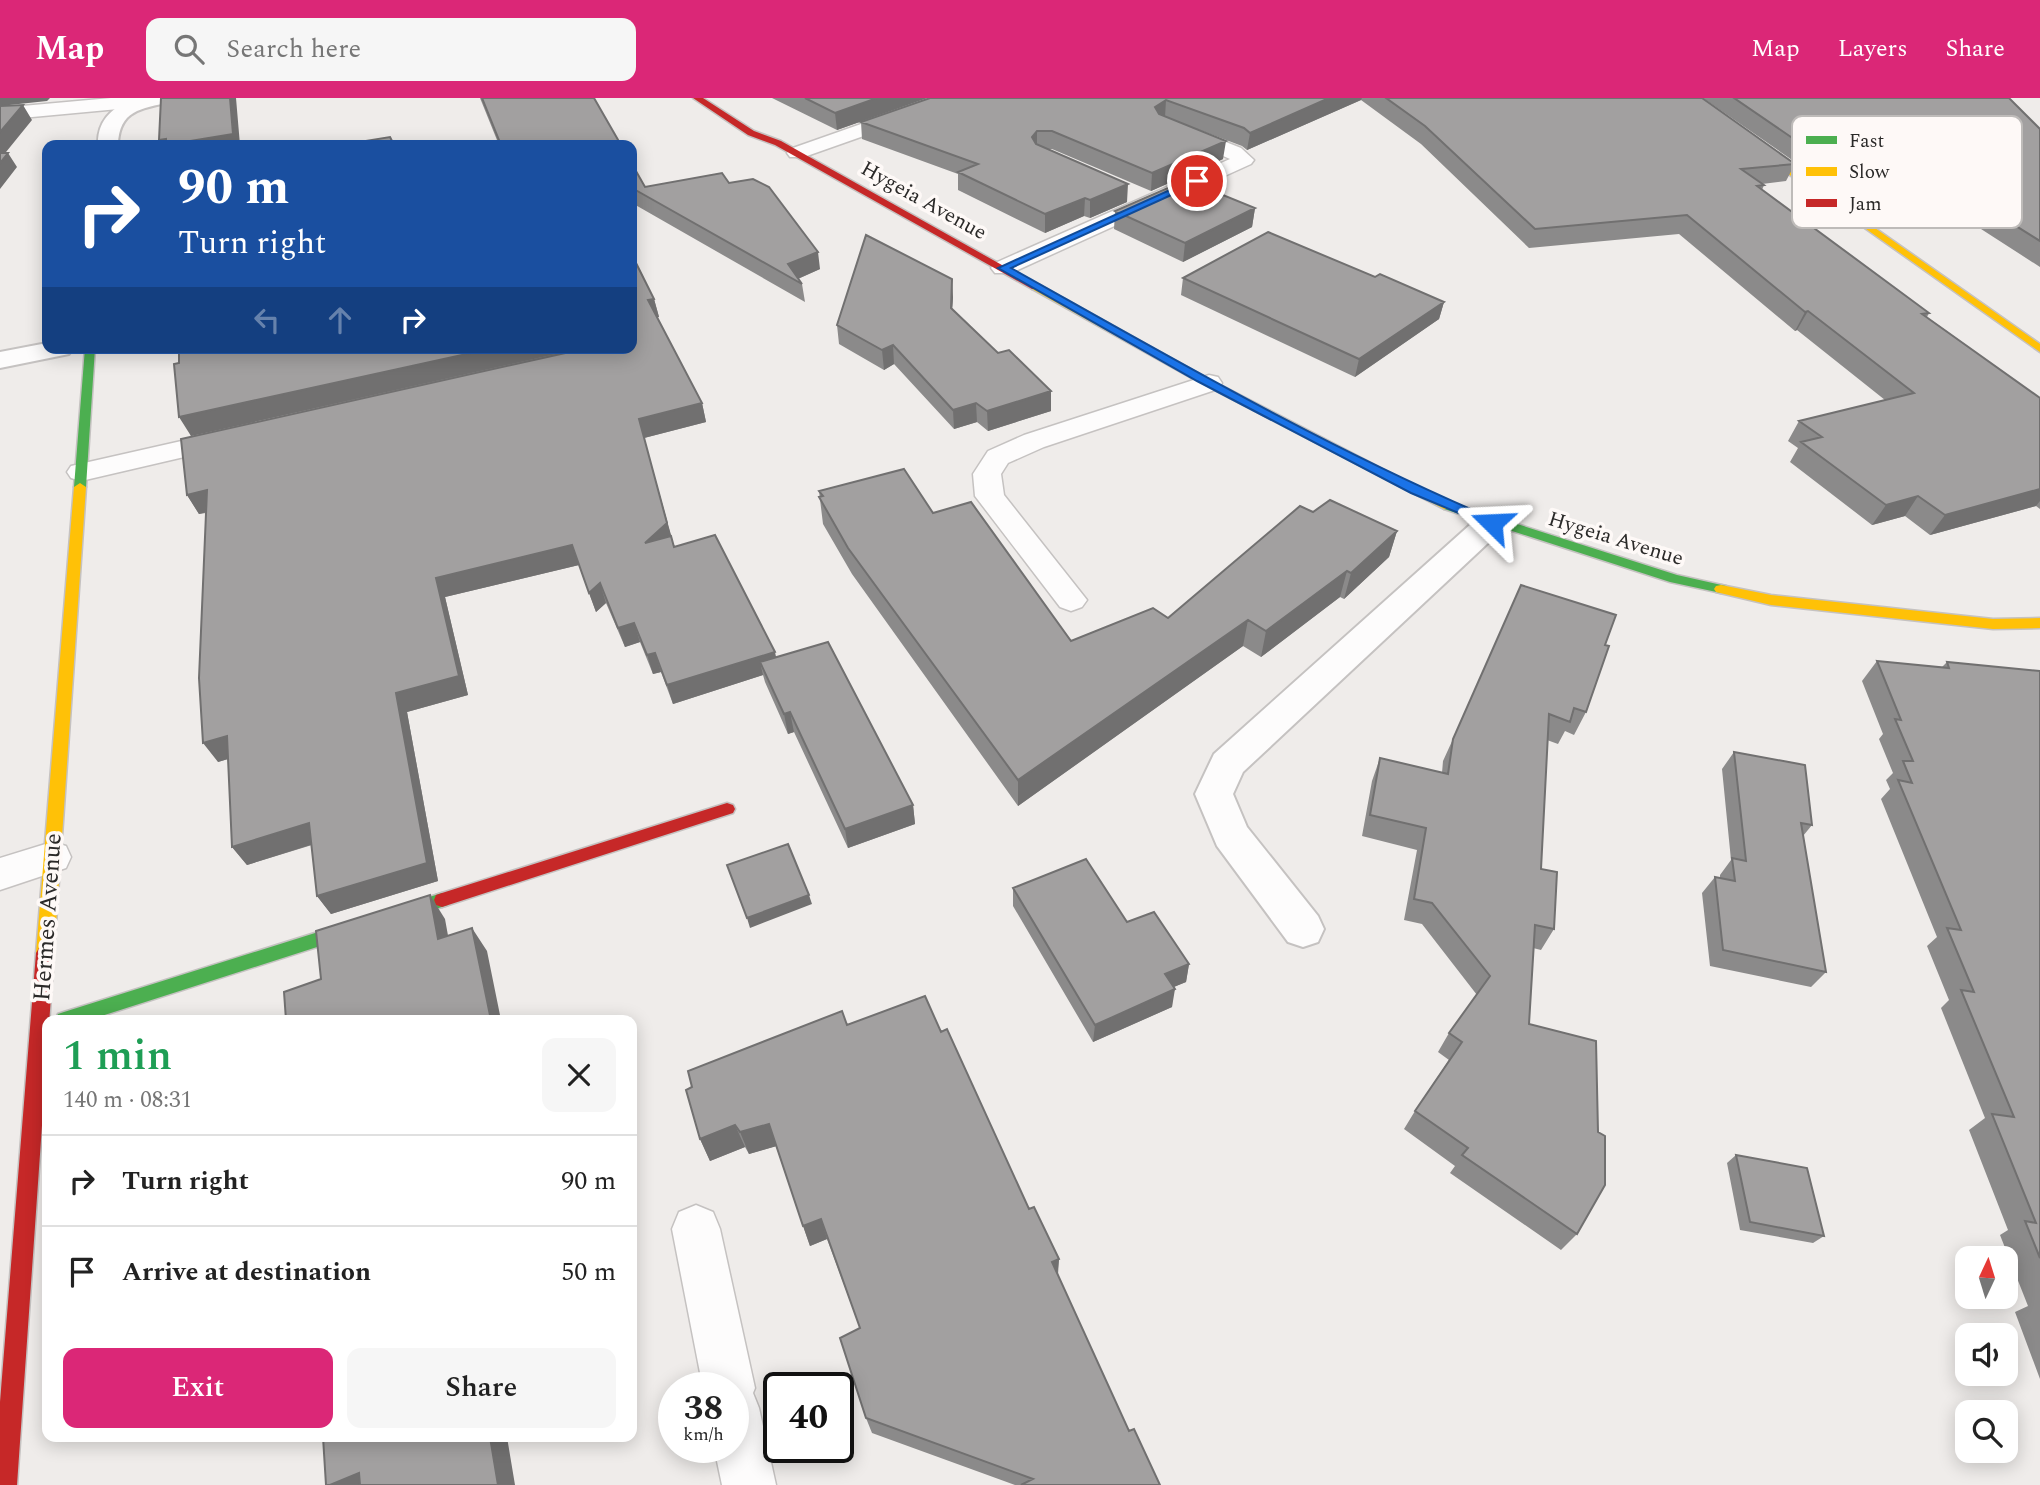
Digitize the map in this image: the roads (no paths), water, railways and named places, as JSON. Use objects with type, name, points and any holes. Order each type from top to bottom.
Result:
[{"type":"street","points":[[109,140],[110,127],[133,105],[163,98]]},
{"type":"street","name":"Hygeia Avenue","points":[[697,98],[751,133],[797,153],[1209,383],[1438,502],[1492,523],[1675,579],[1771,600],[1993,624],[2040,623]]},
{"type":"street","points":[[1685,98],[1792,174]]},
{"type":"street","points":[[1869,228],[2040,349]]},
{"type":"street","points":[[0,360],[42,352]]},
{"type":"street","name":"Hermes Avenue","points":[[50,1015],[52,857],[90,354]]},
{"type":"street","points":[[1303,929],[1231,835],[1214,794],[1227,764],[1492,523]]},
{"type":"street","points":[[81,1015],[727,809]]},
{"type":"street","name":"Hermes Avenue","points":[[5,1485],[42,1107]]},
{"type":"lane","points":[[778,143],[908,98]]},
{"type":"lane","points":[[797,153],[953,98]]},
{"type":"lane","points":[[0,114],[133,105]]},
{"type":"lane","points":[[1003,268],[1244,160],[1234,152],[1166,125]]},
{"type":"lane","points":[[1127,191],[1151,202]]},
{"type":"lane","points":[[1071,600],[990,496],[988,474],[998,457],[1034,441],[1209,383]]},
{"type":"lane","points":[[81,471],[254,433]]},
{"type":"lane","points":[[0,873],[52,857]]},
{"type":"lane","points":[[696,1229],[726,1372]]},
{"type":"lane","points":[[744,1463],[749,1485]]}]
